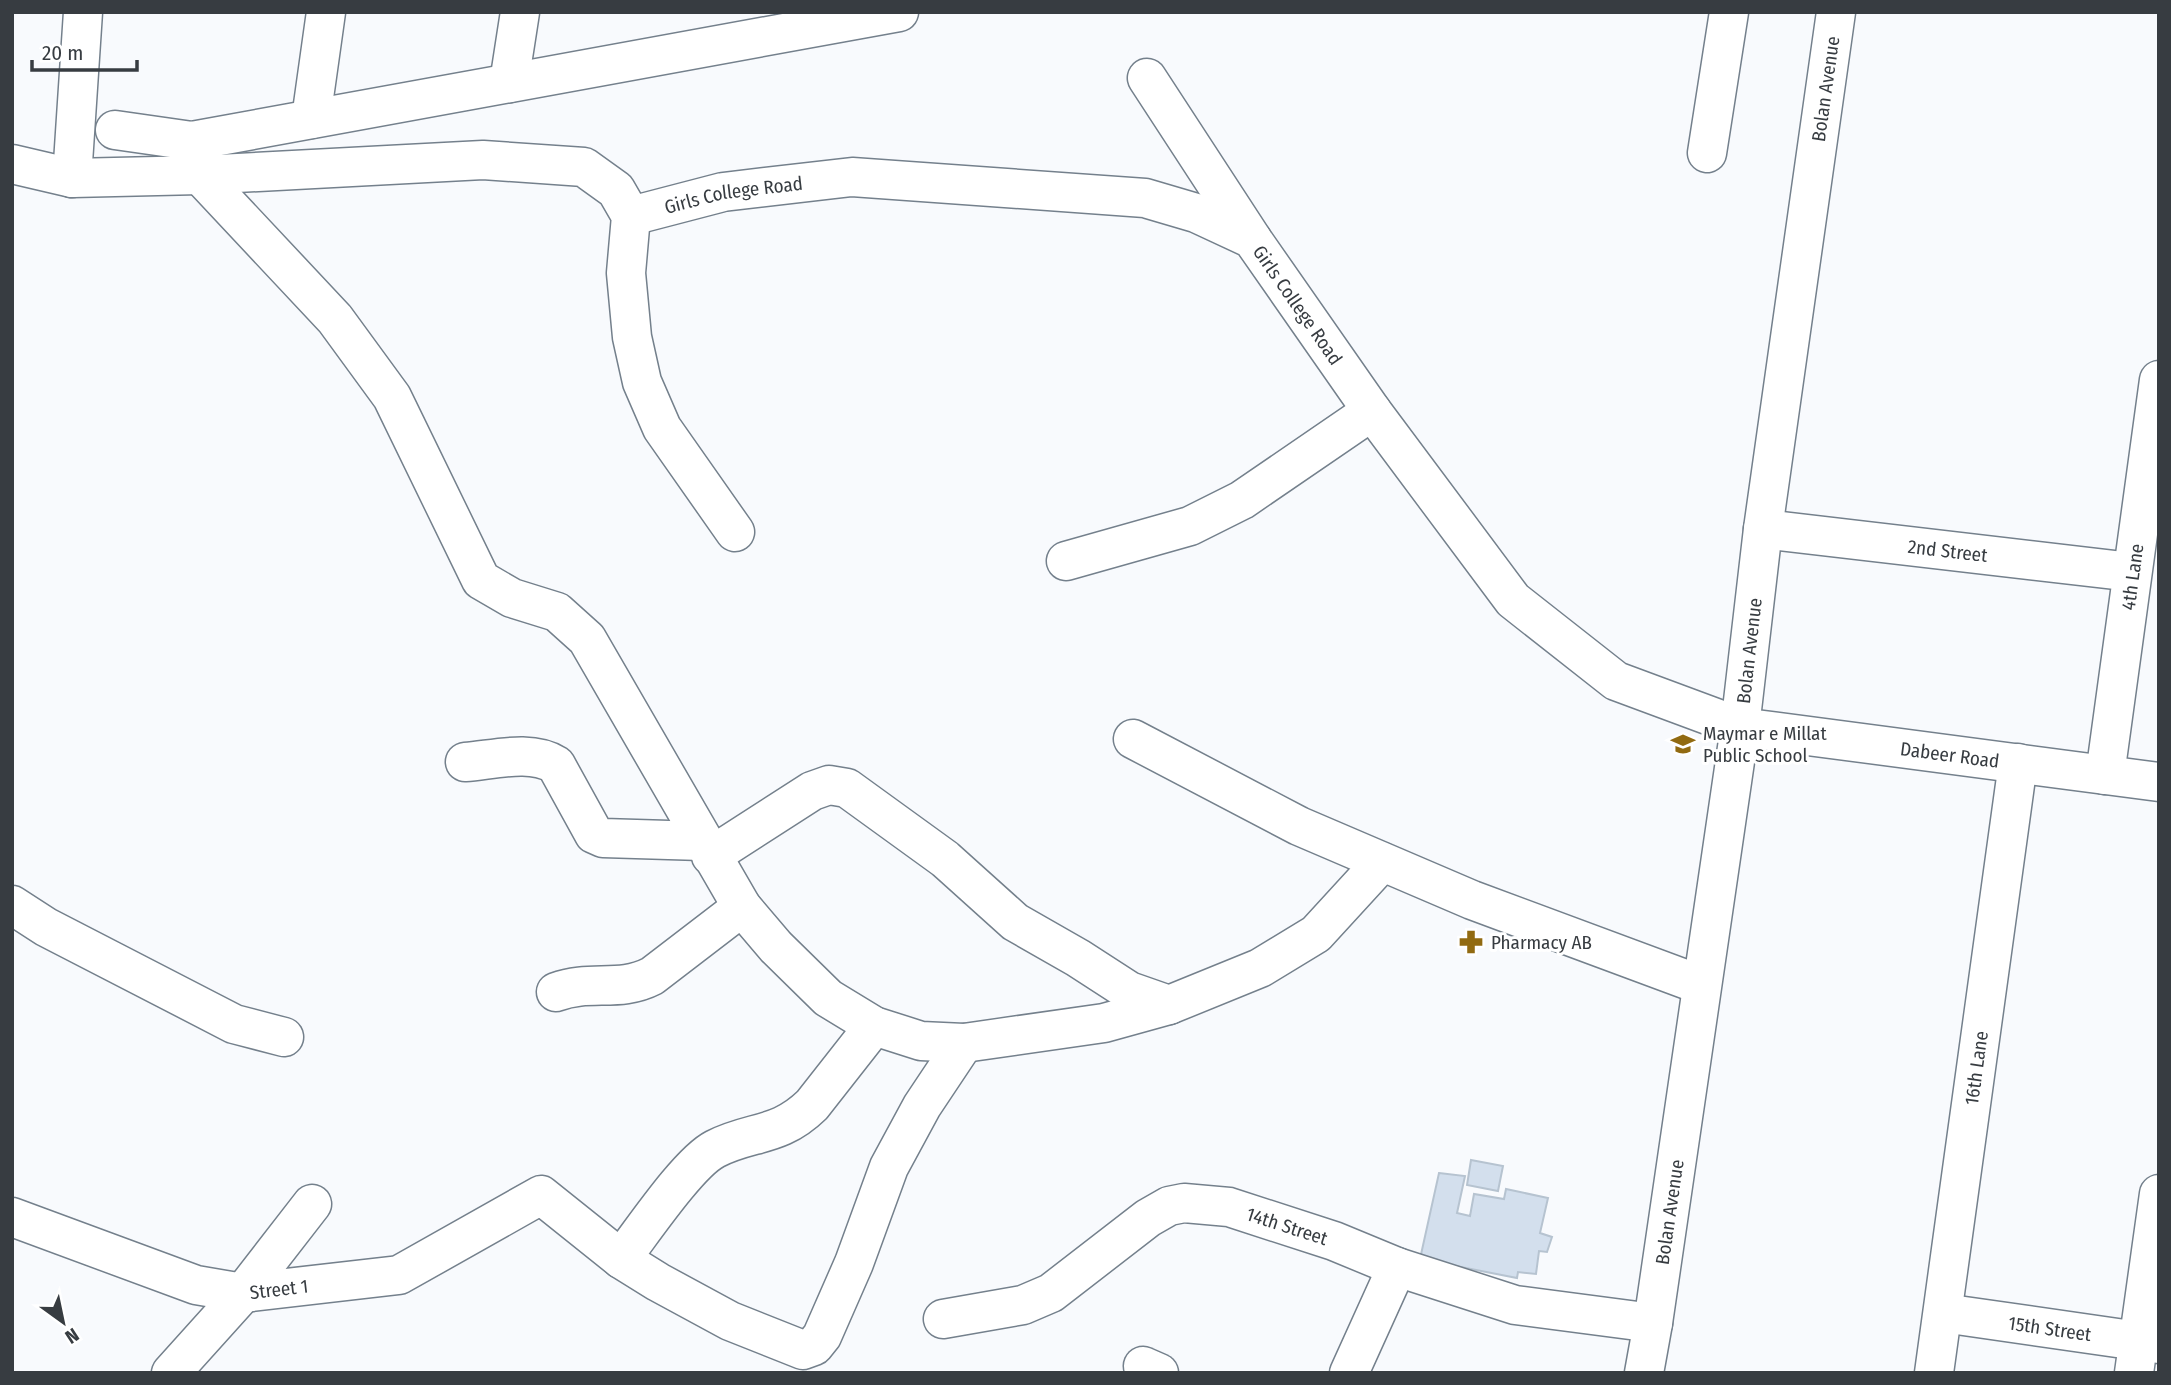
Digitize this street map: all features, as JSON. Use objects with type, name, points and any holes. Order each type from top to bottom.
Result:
[{"type":"street","points":[[72,178],[83,12]]},
{"type":"street","points":[[312,119],[326,12]]},
{"type":"street","points":[[509,83],[520,12]]},
{"type":"street","points":[[115,130],[192,141],[509,83],[728,28],[899,12]]},
{"type":"street","points":[[1707,153],[1729,12]]},
{"type":"street","name":"Bolan Avenue","points":[[1643,1373],[1653,1323],[1740,727],[1763,529],[1836,12]]},
{"type":"street","points":[[1147,78],[1252,239]]},
{"type":"street","points":[[12,164],[72,178],[201,175],[483,160],[584,167],[616,190],[631,216],[626,273],[632,337],[642,382],[662,428],[735,532]]},
{"type":"street","points":[[201,175],[335,318],[392,397],[481,580],[512,598],[556,612],[587,639],[742,907],[776,947],[828,998],[874,1026],[921,1041],[964,1043],[1104,1023],[1170,1004],[1260,968],[1316,934],[1382,862]]},
{"type":"street","name":"Girls College Road","points":[[631,216],[723,192],[852,177],[1145,198],[1196,213],[1252,239],[1372,411],[1513,600],[1616,681],[1740,727]]},
{"type":"street","name":"4th Lane","points":[[2105,775],[2132,572],[2154,455],[2159,380]]},
{"type":"street","points":[[1066,561],[1190,526],[1242,500],[1372,411]]},
{"type":"street","name":"2nd Street","points":[[1763,529],[2132,572]]},
{"type":"street","name":"Dabeer Road","points":[[1740,727],[2159,782]]},
{"type":"street","points":[[1133,739],[1298,826],[1472,900],[1701,985]]},
{"type":"street","points":[[465,762],[535,757],[547,760],[556,765],[594,834],[603,838],[707,849],[812,791],[829,785],[847,788],[945,859],[1015,922],[1129,991],[1170,1004]]},
{"type":"street","name":"16th Lane","points":[[1934,1373],[2018,763]]},
{"type":"street","points":[[12,905],[46,927],[234,1024],[284,1037]]},
{"type":"street","points":[[556,992],[574,985],[628,986],[642,982],[742,907]]},
{"type":"street","points":[[874,1026],[801,1116],[785,1126],[730,1142],[713,1150],[696,1163],[621,1259],[730,1321],[803,1350],[814,1346],[822,1336],[839,1301],[889,1167],[922,1106],[964,1043]]},
{"type":"street","points":[[2144,1353],[2159,1194]]},
{"type":"street","name":"Street 1","points":[[12,1217],[196,1284],[243,1293],[399,1275],[535,1196],[546,1196],[578,1226],[621,1259]]},
{"type":"street","name":"14th Street","points":[[943,1319],[1023,1305],[1051,1293],[1148,1218],[1169,1206],[1184,1203],[1229,1207],[1334,1241],[1397,1267],[1515,1305],[1653,1323]]},
{"type":"street","points":[[171,1373],[243,1293],[313,1204]]},
{"type":"street","points":[[1349,1373],[1397,1267]]},
{"type":"street","name":"15th Street","points":[[1943,1312],[2144,1353]]},
{"type":"building","points":[[1471,1160],[1503,1166],[1498,1191],[1467,1185]]},
{"type":"building","points":[[1439,1173],[1465,1176],[1457,1213],[1470,1216],[1474,1194],[1504,1199],[1506,1189],[1548,1198],[1540,1233],[1552,1237],[1547,1252],[1539,1251],[1536,1274],[1518,1272],[1517,1278],[1420,1259]]},
{"type":"place","name":"Maymar e Millat Public School","points":[[1683,744]]},
{"type":"place","name":"Pharmacy AB","points":[[1471,942]]}]
